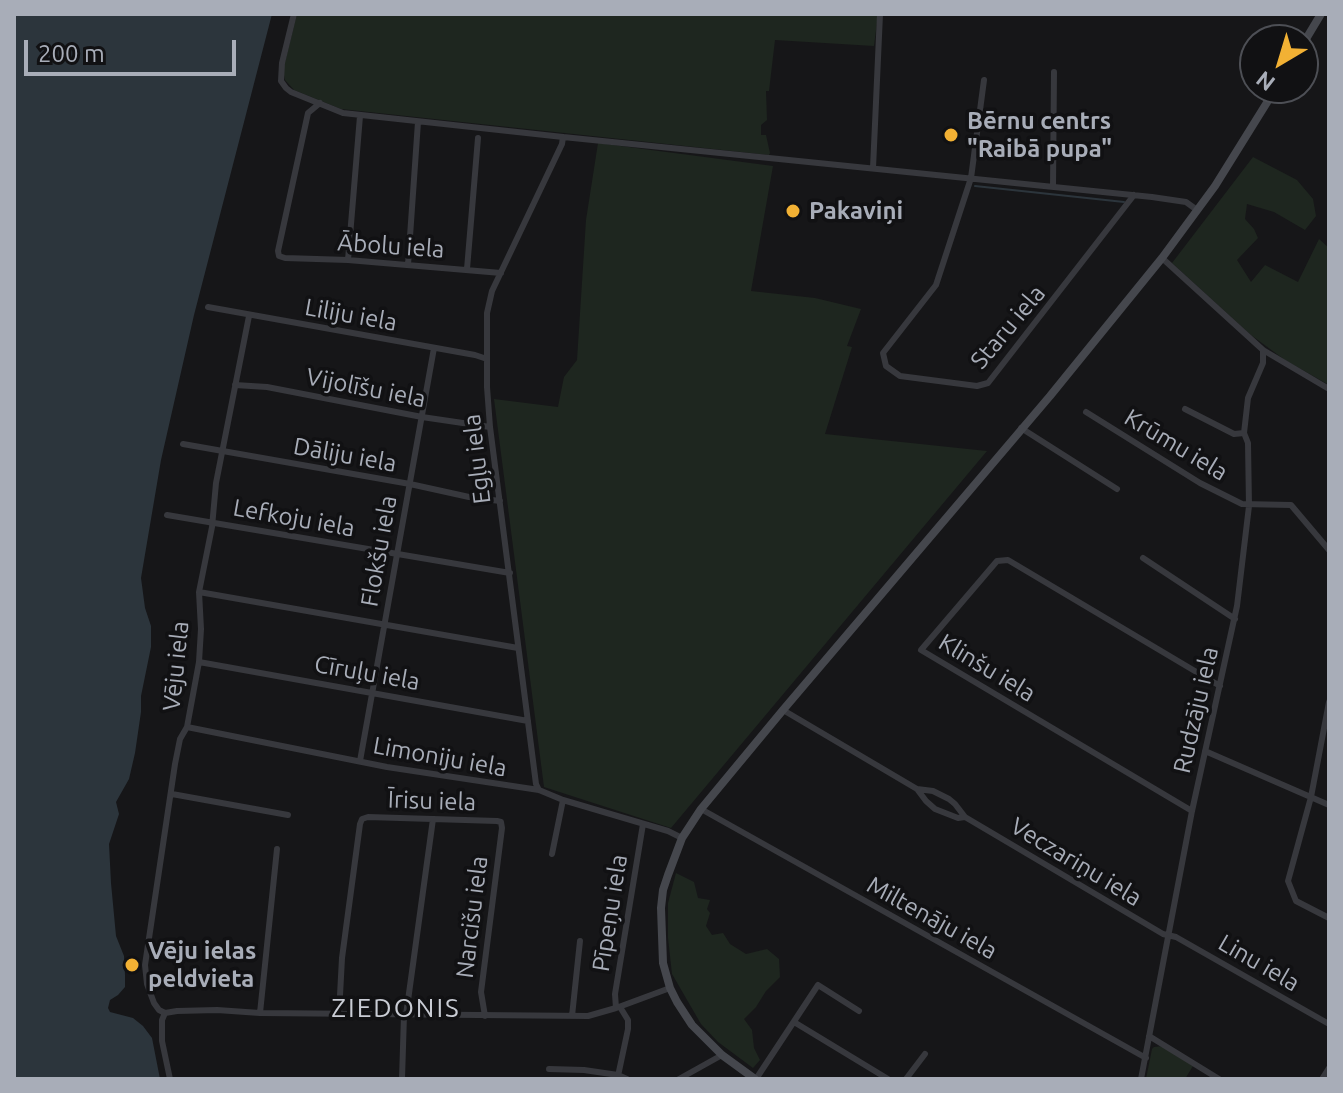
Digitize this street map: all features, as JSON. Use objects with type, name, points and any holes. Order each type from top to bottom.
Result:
[{"type":"main road","points":[[756,1079],[722,1055],[692,1025],[670,988],[663,963],[661,908],[663,890],[682,838],[701,809],[1162,258],[1215,186],[1266,104]]},
{"type":"street","points":[[294,14],[282,63],[281,81],[291,92],[343,113],[1134,195],[1186,202],[1197,210]]},
{"type":"street","points":[[873,168],[880,14]]},
{"type":"street","points":[[1053,187],[1054,72]]},
{"type":"street","points":[[971,178],[984,80]]},
{"type":"street","name":"Ābolu iela","points":[[320,103],[308,113],[279,256],[501,273]]},
{"type":"street","points":[[348,260],[360,116]]},
{"type":"street","points":[[408,265],[418,122]]},
{"type":"street","name":"Egļu iela","points":[[539,790],[490,427],[488,304],[563,137]]},
{"type":"street","points":[[467,269],[478,138]]},
{"type":"street","name":"Staru iela","points":[[971,178],[936,285],[883,353],[886,366],[900,376],[977,386],[988,383],[1134,195]]},
{"type":"street","points":[[1162,258],[1263,350],[1329,389]]},
{"type":"street","name":"Liliju iela","points":[[208,307],[487,359]]},
{"type":"street","name":"Vēju iela","points":[[165,1013],[154,1003],[147,984],[145,965],[180,739],[187,727],[199,662],[199,592],[216,483],[249,316]]},
{"type":"street","name":"Flokšu iela","points":[[360,761],[434,348]]},
{"type":"street","name":"Rudzāju iela","points":[[1141,1079],[1192,811],[1235,619],[1249,506],[1248,443],[1244,433],[1248,398],[1263,363],[1263,350]]},
{"type":"street","name":"Vijolīšu iela","points":[[235,385],[267,387],[490,427]]},
{"type":"street","points":[[1185,409],[1234,434],[1244,433]]},
{"type":"street","name":"Krūmu iela","points":[[1086,412],[1200,483],[1249,506]]},
{"type":"street","points":[[1021,428],[1117,489]]},
{"type":"street","name":"Dāliju iela","points":[[183,444],[500,501]]},
{"type":"street","points":[[1249,506],[1291,505],[1329,550]]},
{"type":"street","name":"Lefkoju iela","points":[[167,515],[510,573]]},
{"type":"street","points":[[1143,558],[1235,619]]},
{"type":"street","name":"Klinšu iela","points":[[1192,811],[921,650],[997,561],[1008,560],[1220,686]]},
{"type":"street","points":[[199,592],[518,648]]},
{"type":"street","name":"Cīruļu iela","points":[[199,662],[528,721]]},
{"type":"street","points":[[1329,702],[1311,797],[1288,881],[1296,901],[1329,918]]},
{"type":"street","name":"Veczariņu iela","points":[[783,710],[917,789],[935,809],[958,818],[965,817]]},
{"type":"street","name":"Limoniju iela","points":[[187,727],[360,761],[539,790],[682,838]]},
{"type":"street","points":[[1205,751],[1329,805]]},
{"type":"street","name":"Veczariņu iela","points":[[917,789],[933,791],[949,799],[965,817],[1163,934],[1170,935]]},
{"type":"street","points":[[172,794],[288,815]]},
{"type":"street","points":[[552,854],[563,800]]},
{"type":"street","name":"Miltenāju iela","points":[[701,809],[1146,1058]]},
{"type":"street","name":"Īrisu iela","points":[[339,1014],[342,958],[362,819],[501,822]]},
{"type":"street","points":[[402,1079],[405,1015],[433,819]]},
{"type":"street","name":"Narcišu iela","points":[[485,1016],[481,992],[501,822]]},
{"type":"street","name":"Pīpeņu iela","points":[[618,1077],[628,1020],[618,1007],[615,994],[643,824]]},
{"type":"street","points":[[260,1013],[277,849]]},
{"type":"street","name":"Linu iela","points":[[1170,935],[1329,1024]]},
{"type":"street","points":[[572,1016],[580,941]]},
{"type":"street","points":[[756,1079],[818,985],[859,1011]]},
{"type":"street","points":[[170,1079],[162,1041],[165,1013],[204,1010],[588,1016],[670,988]]},
{"type":"street","points":[[794,1022],[888,1079]]},
{"type":"street","points":[[1149,1036],[1219,1079]]},
{"type":"street","points":[[906,1079],[925,1054]]},
{"type":"street","points":[[679,1079],[722,1055]]},
{"type":"street","points":[[1322,1079],[1329,1068]]},
{"type":"street","points":[[549,1069],[584,1070],[627,1079]]},
{"type":"shaded area","points":[[14,14],[272,14],[194,315],[161,460],[141,578],[151,626],[151,647],[141,696],[135,753],[129,779],[116,802],[119,814],[109,844],[116,936],[124,956],[125,987],[110,1000],[108,1008],[110,1012],[133,1018],[152,1038],[160,1079],[14,1079]]},
{"type":"shaded area","points":[[297,14],[878,14],[874,46],[775,40],[769,91],[766,91],[767,120],[761,125],[761,135],[766,135],[769,155],[341,109],[294,90],[285,80],[283,70]]},
{"type":"shaded area","points":[[598,143],[773,166],[751,291],[815,298],[861,309],[847,346],[852,347],[825,434],[987,451],[671,828],[544,787],[494,399],[558,407],[564,377],[577,360],[586,220]]},
{"type":"shaded area","points":[[1253,157],[1297,180],[1313,199],[1316,216],[1305,230],[1274,212],[1247,204],[1245,219],[1258,238],[1237,260],[1251,282],[1265,265],[1298,282],[1319,239],[1329,248],[1329,385],[1285,360],[1251,335],[1172,263]]},
{"type":"shaded area","points":[[676,873],[694,882],[698,898],[710,900],[706,926],[712,935],[723,933],[730,944],[746,954],[767,949],[779,959],[780,977],[744,1019],[752,1030],[754,1048],[760,1060],[753,1068],[718,1042],[701,1024],[672,974],[668,903]]},
{"type":"shaded area","points":[[1163,1046],[1193,1066],[1185,1079],[1146,1079],[1152,1049]]},
{"type":"waterway","points":[[975,186],[1124,202]]},
{"type":"place","name":"Bērnu centrs \"Raibā pupa\"","points":[[951,135]]},
{"type":"place","name":"Pakaviņi","points":[[793,211]]},
{"type":"place","name":"Vēju ielas peldvieta","points":[[132,965]]},
{"type":"district","name":"ZIEDONIS","points":[[396,1008]]}]
